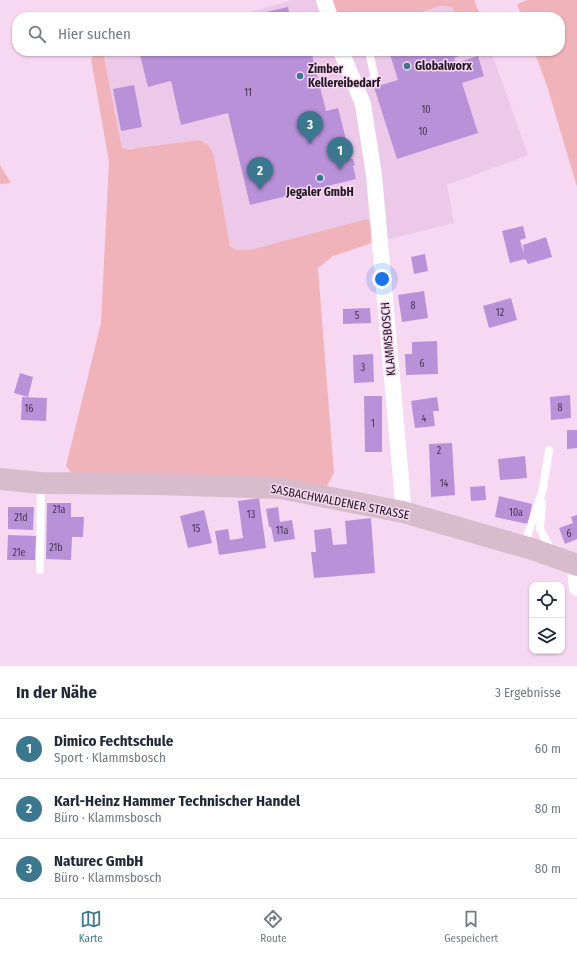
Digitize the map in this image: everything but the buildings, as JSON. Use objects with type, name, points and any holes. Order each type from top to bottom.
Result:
[{"type":"street","points":[[324,0],[328,12]]},
{"type":"street","name":"KLAMMSBOSCH","points":[[343,56],[363,104],[374,175],[403,502],[402,512]]},
{"type":"street","name":"SASBACHWALDENER STRASSE","points":[[0,479],[41,483],[158,484],[280,488],[402,512],[524,547],[576,565]]},
{"type":"street","points":[[576,565],[577,588]]},
{"type":"lane","points":[[356,87],[375,79],[369,56]]},
{"type":"lane","points":[[549,450],[543,490],[540,529],[554,557]]},
{"type":"lane","points":[[40,570],[41,483]]},
{"type":"lane","points":[[524,547],[543,490]]},
{"type":"shaded area","points":[[293,0],[333,0],[337,12],[249,12]]},
{"type":"shaded area","points":[[333,0],[474,0],[479,12],[454,12],[452,7],[440,6],[422,12],[337,12]]},
{"type":"shaded area","points":[[527,0],[577,0],[577,187],[547,86],[536,56],[565,56],[565,12],[520,12],[517,4]]},
{"type":"shaded area","points":[[440,6],[452,7],[454,12],[422,12]]},
{"type":"shaded area","points":[[93,56],[104,56],[122,148],[130,149],[200,140],[210,147],[214,156],[230,246],[237,250],[250,250],[367,219],[372,224],[373,238],[369,244],[333,256],[318,268],[334,473],[325,489],[72,474],[66,466],[101,323],[109,162],[91,59]]},
{"type":"shaded area","points":[[104,56],[493,56],[528,155],[447,185],[454,223],[369,244],[373,238],[237,250],[230,245],[214,156],[210,147],[122,148]]},
{"type":"shaded area","points":[[0,165],[11,183],[0,184]]},
{"type":"place","name":"Globalworx","points":[[407,66]]},
{"type":"place","name":"Zimber Kellereibedarf","points":[[300,76]]},
{"type":"place","name":"Naturec GmbH","points":[[310,144]]},
{"type":"place","name":"Dimico Fechtschule","points":[[340,170]]},
{"type":"place","name":"Jegaler GmbH","points":[[320,178]]},
{"type":"place","name":"Karl-Heinz Hammer Technischer Handel","points":[[260,190]]}]
